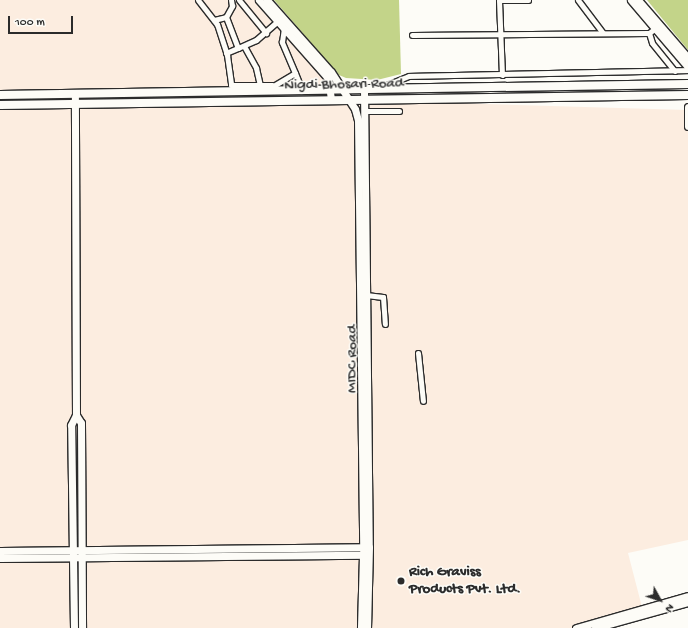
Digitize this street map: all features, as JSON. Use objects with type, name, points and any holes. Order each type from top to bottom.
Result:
[{"type":"main road","name":"Nigdi Bhosari Road","points":[[0,95],[270,88],[302,90],[688,84]]},
{"type":"main road","name":"Nigdi Bhosari Road","points":[[0,105],[688,95]]},
{"type":"street","points":[[198,0],[214,20],[226,53],[231,85],[260,85],[270,88],[295,73]]},
{"type":"street","points":[[214,20],[226,17],[232,6],[231,0]]},
{"type":"street","points":[[239,0],[266,33]]},
{"type":"street","points":[[259,0],[280,19],[344,89],[347,99],[356,109],[358,120],[363,333],[367,628]]},
{"type":"street","points":[[267,0],[280,19],[284,28],[324,74],[331,89],[331,100]]},
{"type":"street","points":[[502,76],[499,0],[528,0]]},
{"type":"street","points":[[578,0],[603,33]]},
{"type":"street","points":[[631,0],[654,29],[688,67]]},
{"type":"street","points":[[638,0],[654,29],[688,58]]},
{"type":"street","points":[[226,17],[238,48]]},
{"type":"street","points":[[226,53],[244,46],[266,33],[280,19]]},
{"type":"street","points":[[284,28],[282,42],[302,90]]},
{"type":"street","points":[[412,34],[603,33],[654,29]]},
{"type":"street","points":[[654,29],[652,43],[675,71]]},
{"type":"street","points":[[244,46],[256,68],[260,85]]},
{"type":"street","points":[[376,89],[409,76],[603,74],[688,70]]},
{"type":"street","points":[[603,74],[604,85]]},
{"type":"street","name":"MIDC Road","points":[[363,333],[366,295],[364,89]]},
{"type":"street","points":[[74,628],[71,425],[76,415],[75,94]]},
{"type":"street","points":[[688,107],[688,126]]},
{"type":"street","points":[[365,111],[399,111]]},
{"type":"street","points":[[366,295],[383,296],[384,324]]},
{"type":"street","points":[[418,353],[423,401]]},
{"type":"street","points":[[76,415],[81,423],[82,628]]},
{"type":"street","points":[[0,551],[73,554]]},
{"type":"street","points":[[0,558],[81,553],[366,551]]},
{"type":"street","points":[[361,628],[366,551]]},
{"type":"street","points":[[576,628],[688,596]]},
{"type":"street","points":[[595,628],[688,602]]},
{"type":"shaded area","points":[[0,0],[255,0],[331,87],[0,93]]},
{"type":"shaded area","points":[[346,100],[688,110],[688,540],[628,553],[643,611],[581,628],[0,628],[0,107]]},
{"type":"green space","points":[[274,0],[399,0],[401,74],[377,80],[346,78],[339,75]]},
{"type":"green space","points":[[647,0],[688,0],[688,50]]},
{"type":"place","name":"Rich Graviss Products Pvt. Ltd.","points":[[401,581]]}]
